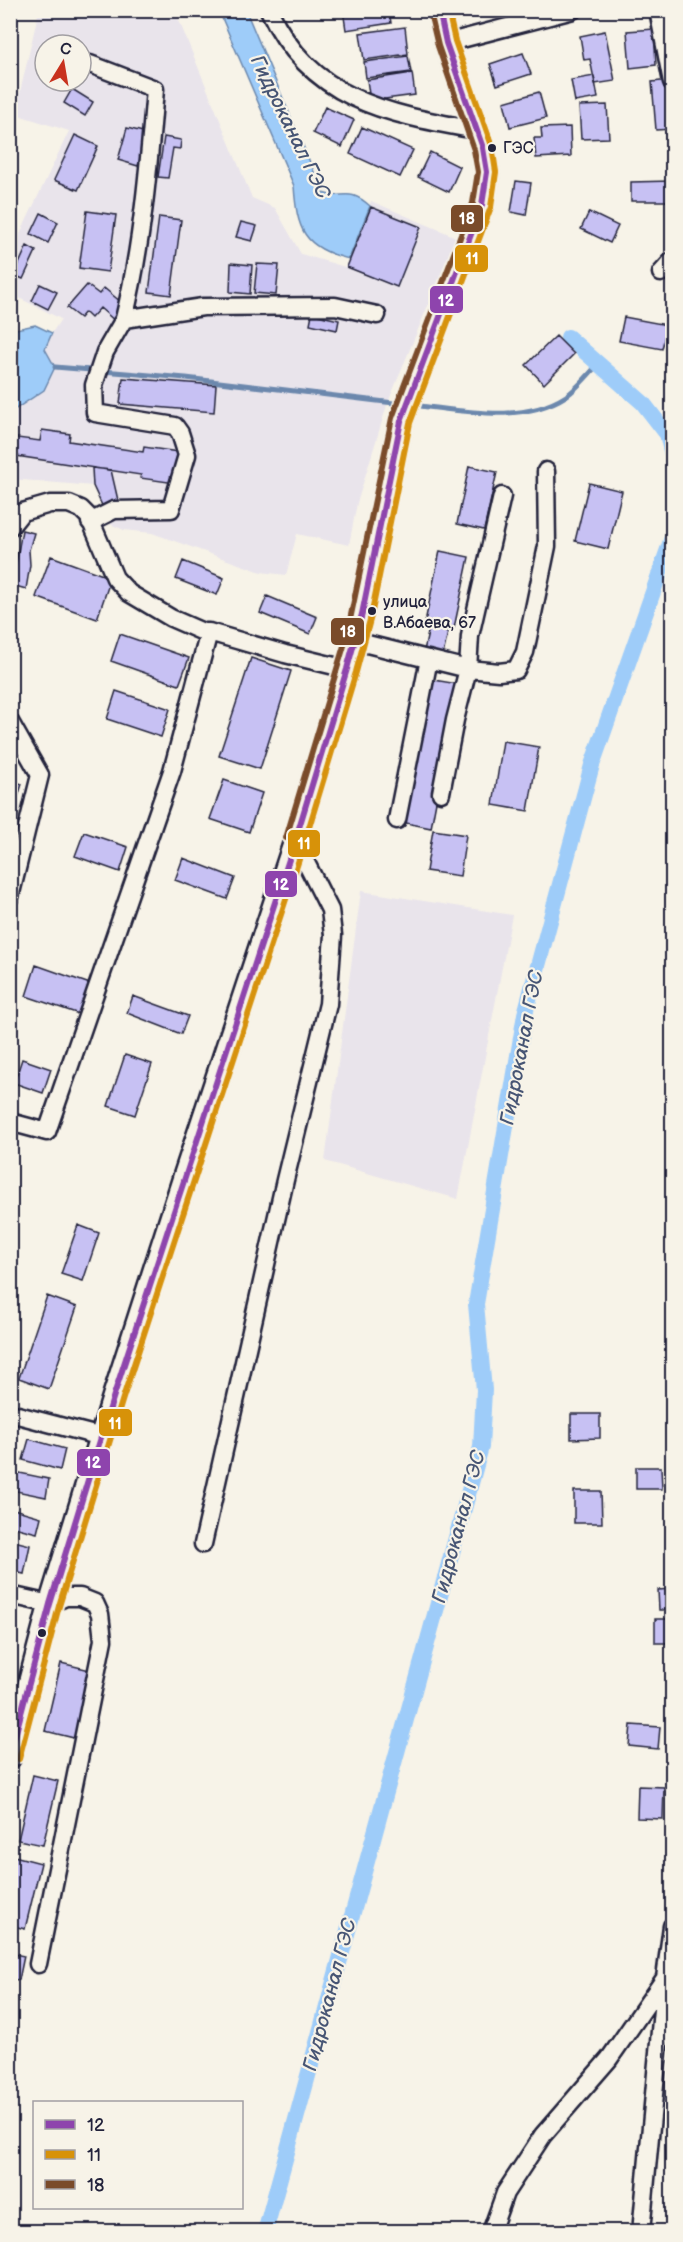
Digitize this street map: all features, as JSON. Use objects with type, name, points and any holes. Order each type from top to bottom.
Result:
[{"type":"main road","points":[[10,1757],[50,1604],[185,1174],[296,841],[347,669],[401,421],[482,205],[487,172],[483,148],[446,43],[439,10]]},
{"type":"street","points":[[269,10],[305,64],[322,80],[350,97],[383,110],[476,130]]},
{"type":"street","points":[[446,43],[573,10]]},
{"type":"street","points":[[658,10],[672,82]]},
{"type":"street","points":[[90,522],[114,510],[171,509],[187,455],[180,432],[175,426],[95,413],[94,385],[105,352],[124,319],[131,292],[151,147],[155,89],[93,65]]},
{"type":"street","points":[[124,319],[203,307],[335,306],[376,315]]},
{"type":"street","points":[[355,640],[468,669],[499,672],[516,670],[525,652],[547,546],[546,471]]},
{"type":"street","points":[[441,793],[455,720],[468,669],[470,636],[502,496]]},
{"type":"street","points":[[10,527],[22,512],[50,504],[69,504],[81,509],[89,517],[115,578],[129,593],[171,618],[202,632],[347,669]]},
{"type":"street","points":[[10,1122],[47,1132],[172,771],[209,632]]},
{"type":"street","points":[[397,820],[429,659]]},
{"type":"street","points":[[10,722],[40,775],[10,897]]},
{"type":"street","points":[[203,1544],[285,1180],[328,1004],[333,935],[330,910],[296,841]]},
{"type":"street","points":[[10,1413],[102,1437]]},
{"type":"street","points":[[10,1594],[50,1604],[66,1597],[80,1597],[95,1603],[100,1614],[103,1640],[38,1964]]},
{"type":"street","points":[[641,2232],[664,1978],[672,1926]]},
{"type":"street","points":[[491,2232],[505,2193],[543,2135],[609,2059],[664,1978]]},
{"type":"shaded area","points":[[39,10],[175,11],[252,198],[275,208],[301,254],[345,267],[371,201],[456,237],[387,405],[357,503],[349,545],[297,534],[286,575],[261,572],[152,533],[124,530],[110,524],[113,510],[104,509],[93,486],[11,479],[11,396],[61,319],[11,294],[10,255],[69,131],[15,114],[33,36],[33,93],[93,93],[93,33],[34,33]]},
{"type":"shaded area","points":[[361,891],[512,915],[458,1199],[325,1161]]},
{"type":"water","points":[[219,11],[246,11],[323,193],[356,196],[370,206],[349,259],[321,249],[305,234],[297,214],[294,186]]},
{"type":"water","points":[[35,325],[52,333],[45,349],[55,367],[44,390],[11,412],[11,330]]},
{"type":"building","points":[[343,10],[389,10],[391,23],[346,30]]},
{"type":"building","points":[[405,27],[408,54],[364,60],[360,33]]},
{"type":"building","points":[[654,29],[656,65],[630,68],[627,31]]},
{"type":"building","points":[[605,31],[615,81],[595,84],[590,59],[584,60],[580,36]]},
{"type":"building","points":[[523,53],[531,74],[497,85],[490,64]]},
{"type":"building","points":[[408,56],[411,72],[366,78],[364,62]]},
{"type":"building","points":[[412,73],[415,95],[370,101],[367,80]]},
{"type":"building","points":[[594,76],[598,98],[575,102],[571,80]]},
{"type":"building","points":[[670,80],[672,129],[656,130],[652,82]]},
{"type":"building","points":[[539,92],[546,118],[510,127],[504,102]]},
{"type":"building","points":[[70,93],[78,93],[93,102],[85,116],[64,103]]},
{"type":"building","points":[[607,105],[609,138],[581,139],[579,106]]},
{"type":"building","points":[[325,107],[354,120],[342,147],[313,133]]},
{"type":"building","points":[[362,127],[413,150],[400,177],[350,154]]},
{"type":"building","points":[[570,127],[571,156],[536,158],[534,138],[542,138],[541,128]]},
{"type":"building","points":[[127,128],[147,133],[138,166],[118,160]]},
{"type":"building","points":[[75,135],[98,146],[78,190],[54,180]]},
{"type":"building","points":[[164,137],[181,140],[180,149],[173,148],[168,178],[158,177]]},
{"type":"building","points":[[430,152],[460,167],[449,192],[418,177]]},
{"type":"building","points":[[516,181],[531,183],[526,215],[511,212]]},
{"type":"building","points":[[671,181],[671,201],[631,201],[631,182]]},
{"type":"building","points":[[371,207],[421,227],[397,287],[347,267]]},
{"type":"building","points":[[87,211],[116,215],[108,272],[79,268]]},
{"type":"building","points":[[589,212],[618,226],[610,243],[581,229]]},
{"type":"building","points":[[41,213],[58,222],[48,243],[31,234]]},
{"type":"building","points":[[159,217],[181,220],[171,295],[149,292]]},
{"type":"building","points":[[241,222],[257,226],[252,241],[236,237]]},
{"type":"building","points":[[27,246],[36,251],[23,279],[14,275]]},
{"type":"building","points":[[231,263],[252,265],[250,294],[230,292]]},
{"type":"building","points":[[257,264],[279,265],[276,295],[254,293]]},
{"type":"building","points":[[40,284],[57,292],[48,309],[32,301]]},
{"type":"building","points":[[87,285],[99,294],[104,288],[127,307],[115,321],[100,308],[91,318],[85,312],[80,318],[67,308]]},
{"type":"building","points":[[312,314],[339,320],[337,330],[310,324]]},
{"type":"building","points":[[624,317],[667,325],[662,349],[619,341]]},
{"type":"building","points":[[556,336],[574,354],[544,384],[526,365]]},
{"type":"building","points":[[123,378],[216,385],[214,412],[120,404]]},
{"type":"building","points":[[42,430],[70,434],[69,441],[143,452],[144,447],[178,452],[175,483],[140,478],[141,475],[10,455],[10,437],[40,441]]},
{"type":"building","points":[[469,466],[497,472],[484,530],[457,524]]},
{"type":"building","points":[[92,468],[111,470],[120,509],[105,512],[93,486]]},
{"type":"building","points":[[589,483],[622,491],[608,549],[575,541]]},
{"type":"building","points":[[22,530],[34,533],[29,550],[30,565],[26,589],[12,585]]},
{"type":"building","points":[[440,551],[469,557],[454,628],[425,622]]},
{"type":"building","points":[[51,556],[111,578],[97,619],[36,597]]},
{"type":"building","points":[[183,561],[224,578],[217,595],[176,579]]},
{"type":"building","points":[[267,596],[317,617],[310,634],[260,613]]},
{"type":"building","points":[[429,628],[448,632],[443,655],[424,651]]},
{"type":"building","points":[[120,634],[189,658],[179,685],[111,661]]},
{"type":"building","points":[[251,658],[291,671],[260,769],[219,756]]},
{"type":"building","points":[[428,679],[458,684],[431,828],[401,822]]},
{"type":"building","points":[[116,691],[170,709],[161,737],[107,719]]},
{"type":"building","points":[[503,741],[539,747],[528,811],[493,805]]},
{"type":"building","points":[[10,780],[22,784],[10,822]]},
{"type":"building","points":[[224,780],[262,793],[249,832],[210,819]]},
{"type":"building","points":[[433,830],[466,835],[460,876],[426,871]]},
{"type":"building","points":[[84,832],[128,847],[120,872],[75,856]]},
{"type":"building","points":[[183,858],[235,878],[227,899],[175,880]]},
{"type":"building","points":[[36,965],[90,984],[79,1014],[26,996]]},
{"type":"building","points":[[133,996],[188,1016],[181,1034],[127,1013]]},
{"type":"building","points":[[125,1055],[152,1064],[135,1115],[108,1106]]},
{"type":"building","points":[[22,1059],[51,1069],[43,1093],[14,1083]]},
{"type":"building","points":[[78,1225],[99,1233],[83,1281],[61,1274]]},
{"type":"building","points":[[47,1296],[77,1307],[49,1389],[19,1378]]},
{"type":"building","points":[[571,1414],[600,1414],[600,1438],[571,1439]]},
{"type":"building","points":[[29,1439],[65,1449],[60,1470],[23,1460]]},
{"type":"building","points":[[636,1467],[661,1467],[662,1489],[636,1489]]},
{"type":"building","points":[[10,1471],[49,1479],[46,1497],[16,1491],[17,1482],[10,1481]]},
{"type":"building","points":[[574,1491],[601,1491],[602,1523],[574,1523]]},
{"type":"building","points":[[10,1508],[41,1517],[37,1533],[10,1526]]},
{"type":"building","points":[[10,1540],[30,1545],[24,1574],[10,1571]]},
{"type":"building","points":[[672,1589],[672,1610],[659,1610],[658,1590]]},
{"type":"building","points":[[655,1619],[672,1619],[672,1643],[655,1643]]},
{"type":"building","points":[[61,1663],[90,1670],[74,1738],[45,1731]]},
{"type":"building","points":[[631,1725],[660,1727],[658,1749],[629,1746]]},
{"type":"building","points":[[33,1775],[58,1781],[43,1845],[18,1840]]},
{"type":"building","points":[[638,1786],[664,1787],[663,1819],[637,1818]]},
{"type":"building","points":[[14,1856],[41,1863],[25,1929],[10,1925],[10,1870]]},
{"type":"building","points":[[10,1931],[17,1932],[13,1951],[10,1951]]},
{"type":"building","points":[[10,1953],[24,1956],[19,1980],[10,1979]]},
{"type":"waterway","name":"Гидроканал ГЭС","points":[[568,337],[643,403],[667,434],[672,455]]},
{"type":"waterway","points":[[411,405],[491,413],[530,410],[549,405],[566,396],[599,363]]},
{"type":"waterway","points":[[55,367],[186,378],[402,404]]},
{"type":"waterway","name":"Гидроканал ГЭС","points":[[265,2232],[481,1447],[484,1390],[476,1304],[525,1014],[592,765],[672,538]]},
{"type":"transit line","name":"12","points":[[10,1755],[50,1604],[114,1395],[295,841],[347,669],[362,614],[401,421],[482,205],[487,172],[483,148],[446,43],[439,10]]},
{"type":"transit line","name":"11","points":[[19,1759],[59,1606],[123,1398],[304,844],[356,672],[371,616],[410,423],[491,207],[496,172],[492,146],[455,41],[448,10]]},
{"type":"transit line","name":"18","points":[[286,838],[346,639],[392,418],[473,203],[478,172],[474,150],[438,46],[430,12]]},
{"type":"place","name":"ГЭС","points":[[492,148]]},
{"type":"place","name":"улица В.Абаева, 67","points":[[372,611]]}]
